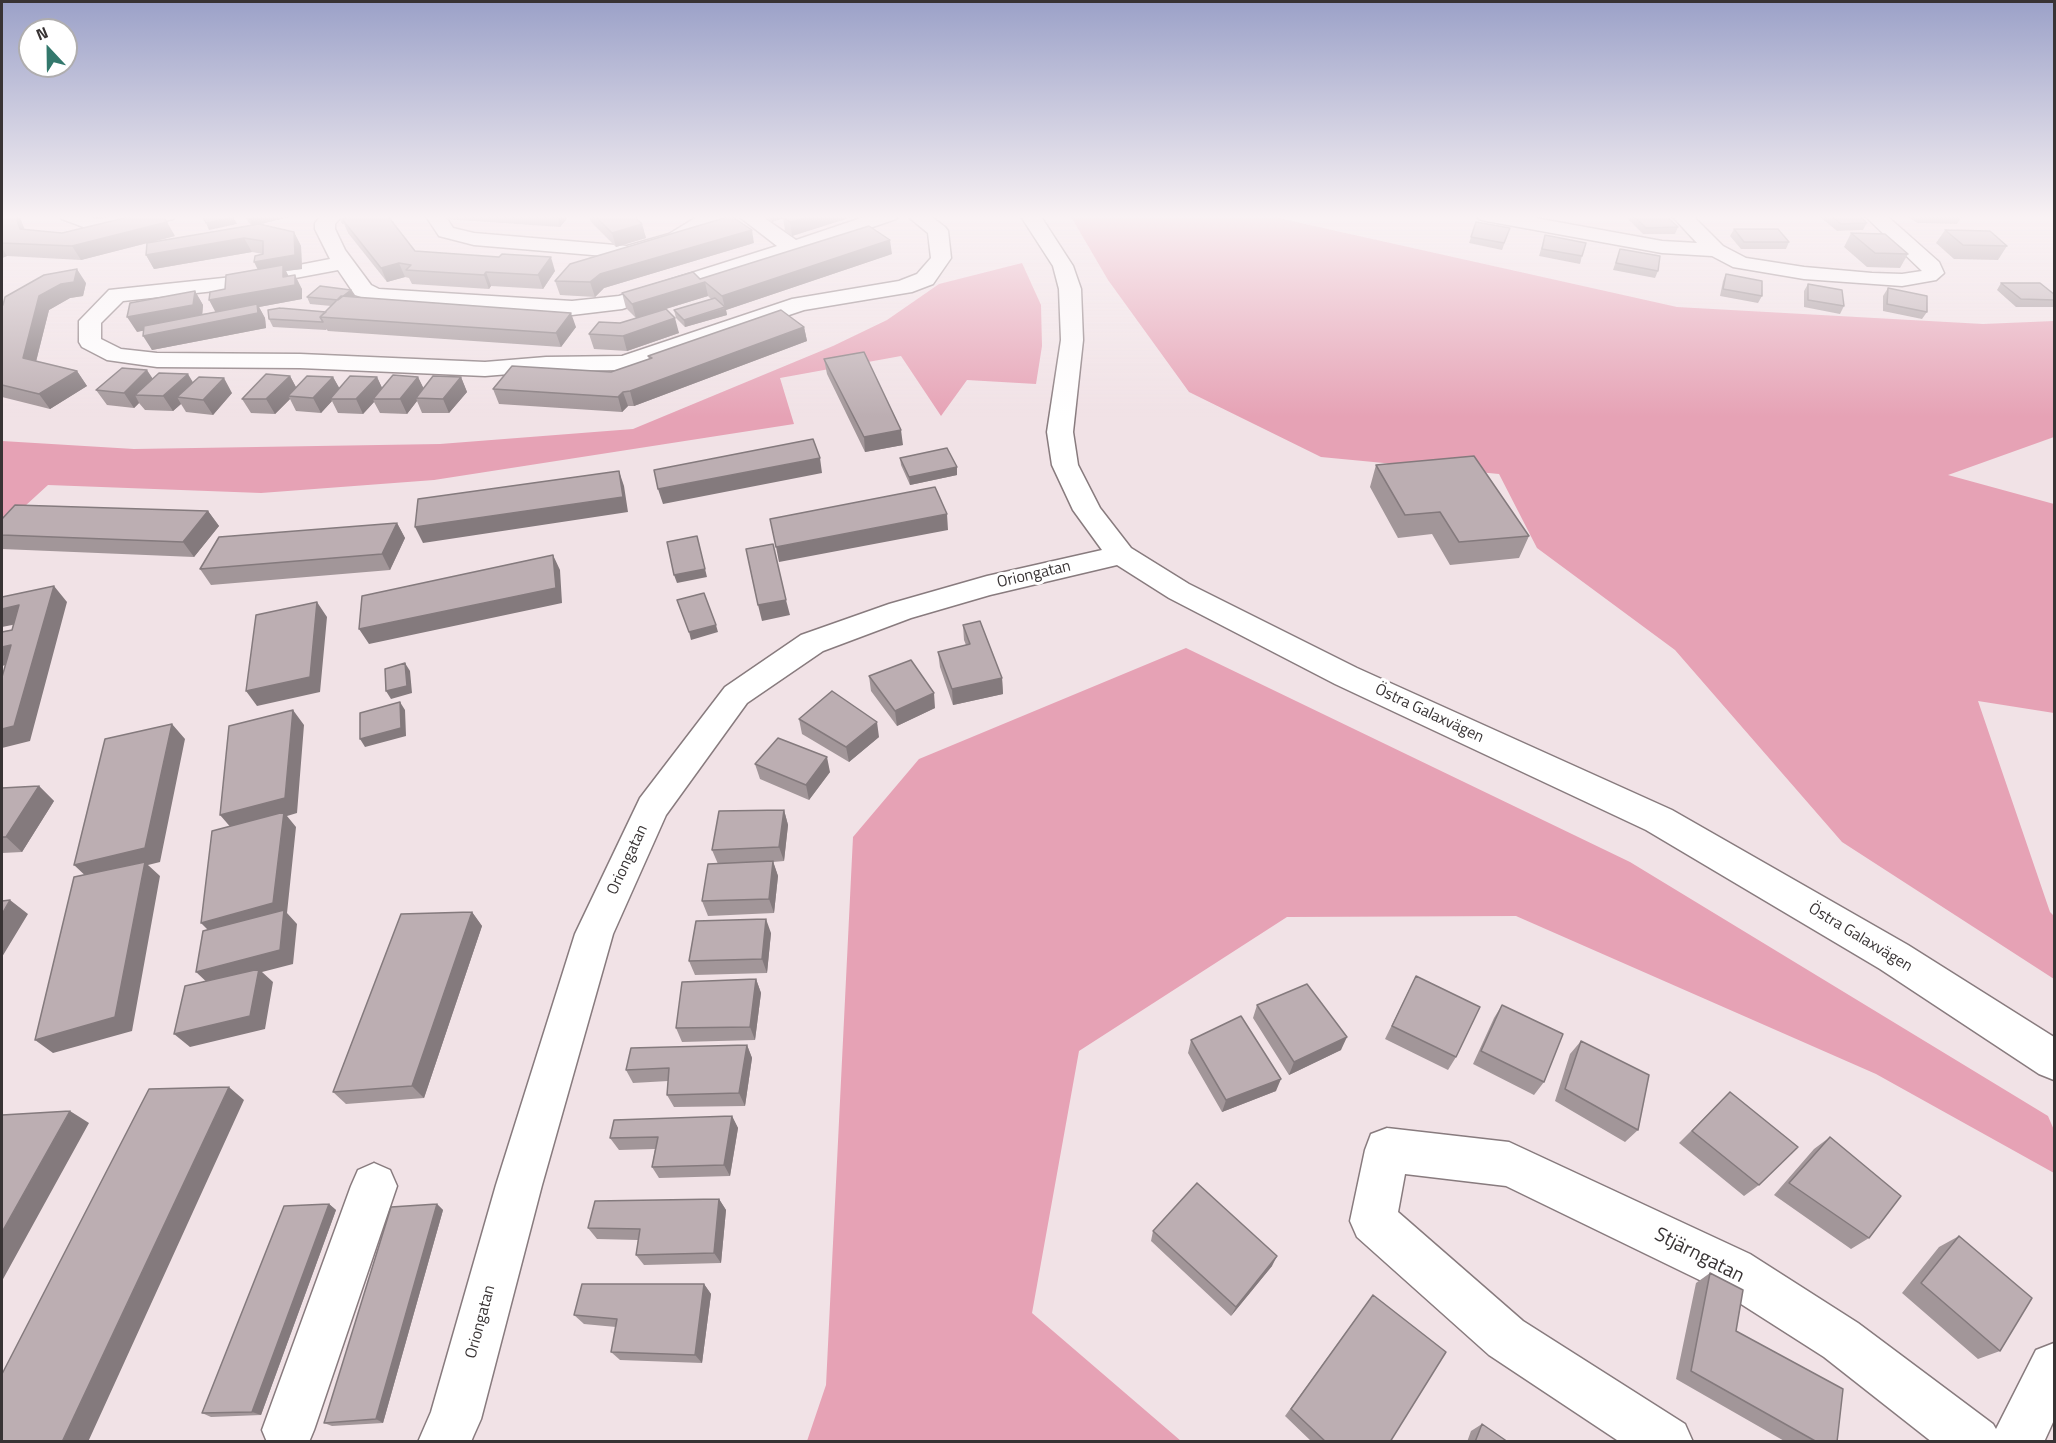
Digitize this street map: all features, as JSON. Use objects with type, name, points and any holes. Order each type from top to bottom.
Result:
[{"type":"street","points":[[239,282],[117,295],[90,321],[90,342],[115,356],[157,360],[300,361],[485,369],[546,364],[624,363],[800,304],[904,287],[917,282]]},
{"type":"street","points":[[357,282],[363,290],[376,295],[572,308],[622,302],[684,282]]},
{"type":"street","name":"Östra Galaxvägen","points":[[1068,282],[1072,340],[1060,432],[1065,465],[1087,510],[1121,555],[1179,591],[1305,656],[1659,820],[1894,957],[2055,1060]]},
{"type":"street","name":"Oriongatan","points":[[444,1442],[455,1419],[519,1185],[594,934],[652,807],[736,694],[812,643],[900,610],[987,586],[1121,555]]},
{"type":"street","name":"Stjärngatan","points":[[1667,1442],[1506,1338],[1373,1221],[1387,1150],[1509,1164],[1733,1271],[1841,1340],[1975,1442]]},
{"type":"street","points":[[288,1430],[374,1186]]},
{"type":"street","points":[[2016,1442],[2055,1368]]},
{"type":"shaded area","points":[[1031,282],[1041,305],[1042,346],[1036,384],[967,380],[941,416],[901,356],[780,378],[794,424],[434,480],[261,493],[48,485],[2,527],[2,441],[134,449],[440,444],[633,429],[833,346],[887,320],[939,284]]},
{"type":"shaded area","points":[[1110,282],[1567,282],[1677,307],[1983,324],[2054,321],[2054,437],[1948,475],[2054,504],[2054,713],[1978,701],[2050,912],[2054,916],[2054,979],[1842,842],[1675,650],[1537,548],[1499,474],[1321,457],[1189,392]]},
{"type":"shaded area","points":[[1186,648],[1630,862],[2048,1116],[2054,1130],[2054,1173],[1876,1074],[1516,916],[1287,917],[1079,1051],[1032,1313],[1181,1441],[807,1441],[826,1385],[853,837],[919,759]]},
{"type":"building","points":[[31,282],[72,282],[61,284],[39,296],[23,358],[77,371],[39,394],[2,385],[2,305],[5,297]]},
{"type":"building","points":[[225,282],[295,282],[295,285],[209,300],[210,292],[225,289]]},
{"type":"building","points":[[658,282],[704,282],[632,304],[622,293]]},
{"type":"building","points":[[705,282],[763,282],[722,296]]},
{"type":"building","points":[[1724,282],[1762,282],[1762,296],[1723,289]]},
{"type":"building","points":[[2001,283],[2040,283],[2055,295],[2055,300],[2021,299]]},
{"type":"building","points":[[1808,284],[1842,290],[1844,306],[1808,300]]},
{"type":"building","points":[[320,286],[351,290],[338,300],[307,297]]},
{"type":"building","points":[[1888,288],[1927,296],[1927,312],[1887,304]]},
{"type":"building","points":[[195,291],[193,305],[127,317],[130,303]]},
{"type":"building","points":[[341,296],[571,313],[556,333],[320,317]]},
{"type":"building","points":[[715,298],[725,307],[684,320],[674,310]]},
{"type":"building","points":[[257,304],[258,313],[143,336],[144,326]]},
{"type":"building","points":[[280,308],[326,312],[320,317],[323,322],[269,319],[268,310]]},
{"type":"building","points":[[666,309],[675,318],[623,336],[589,334],[599,322],[620,323]]},
{"type":"building","points":[[781,310],[804,327],[623,392],[618,397],[493,389],[512,366],[611,372],[652,358],[648,356]]},
{"type":"building","points":[[864,352],[901,430],[864,437],[824,359]]},
{"type":"building","points":[[122,368],[147,370],[124,393],[96,390]]},
{"type":"building","points":[[159,373],[188,374],[163,396],[135,395]]},
{"type":"building","points":[[266,374],[290,376],[266,399],[242,399]]},
{"type":"building","points":[[393,375],[418,377],[400,399],[373,399]]},
{"type":"building","points":[[307,376],[333,377],[313,398],[288,396]]},
{"type":"building","points":[[350,376],[377,377],[356,399],[330,399]]},
{"type":"building","points":[[433,376],[461,377],[443,399],[416,398]]},
{"type":"building","points":[[199,377],[224,378],[203,400],[177,397]]},
{"type":"building","points":[[813,439],[820,458],[658,489],[654,470]]},
{"type":"building","points":[[947,448],[957,467],[909,477],[900,458]]},
{"type":"building","points":[[1474,456],[1529,536],[1459,542],[1440,512],[1405,515],[1376,465]]},
{"type":"building","points":[[619,471],[623,497],[415,527],[418,499]]},
{"type":"building","points":[[935,487],[947,514],[776,547],[770,519]]},
{"type":"building","points":[[15,505],[208,511],[183,542],[2,535],[2,519]]},
{"type":"building","points":[[397,523],[382,554],[200,569],[219,537]]},
{"type":"building","points":[[697,536],[705,569],[674,575],[667,542]]},
{"type":"building","points":[[773,544],[786,600],[758,605],[746,549]]},
{"type":"building","points":[[553,555],[556,588],[359,629],[362,596]]},
{"type":"building","points":[[54,586],[14,726],[2,729],[2,677],[11,645],[2,647],[2,632],[12,630],[19,605],[2,609],[2,597]]},
{"type":"building","points":[[704,593],[716,625],[689,632],[677,600]]},
{"type":"building","points":[[317,602],[310,677],[246,691],[256,615]]},
{"type":"building","points":[[980,621],[1002,678],[952,689],[938,652],[970,644],[963,625]]},
{"type":"building","points":[[911,660],[934,693],[895,711],[869,676]]},
{"type":"building","points":[[405,663],[407,686],[386,691],[385,669]]},
{"type":"building","points":[[832,691],[877,722],[846,747],[799,719]]},
{"type":"building","points":[[400,702],[401,728],[360,739],[360,713]]},
{"type":"building","points":[[293,710],[285,798],[220,815],[229,726]]},
{"type":"building","points":[[172,724],[145,848],[74,865],[105,739]]},
{"type":"building","points":[[778,738],[827,757],[806,785],[755,764]]},
{"type":"building","points":[[39,786],[6,837],[2,837],[2,788]]},
{"type":"building","points":[[784,810],[779,847],[712,850],[719,811]]},
{"type":"building","points":[[284,812],[273,903],[201,923],[212,831]]},
{"type":"building","points":[[773,861],[769,899],[702,901],[708,864]]},
{"type":"building","points":[[145,862],[115,1017],[35,1040],[74,877]]},
{"type":"building","points":[[10,900],[2,914],[2,901]]},
{"type":"building","points":[[284,910],[280,950],[196,972],[203,931]]},
{"type":"building","points":[[472,912],[412,1086],[333,1092],[401,914]]},
{"type":"building","points":[[766,919],[762,959],[689,961],[696,921]]},
{"type":"building","points":[[259,969],[250,1016],[174,1034],[185,986]]},
{"type":"building","points":[[1416,976],[1480,1007],[1456,1057],[1392,1026]]},
{"type":"building","points":[[756,979],[750,1027],[676,1028],[682,982]]},
{"type":"building","points":[[1307,984],[1347,1037],[1294,1062],[1257,1005]]},
{"type":"building","points":[[1502,1005],[1563,1034],[1544,1082],[1481,1051]]},
{"type":"building","points":[[1241,1016],[1281,1079],[1226,1100],[1191,1040]]},
{"type":"building","points":[[1581,1041],[1649,1075],[1638,1130],[1565,1089]]},
{"type":"building","points":[[747,1045],[739,1093],[667,1095],[669,1068],[626,1070],[631,1048]]},
{"type":"building","points":[[229,1087],[62,1442],[2,1442],[2,1374],[149,1089]]},
{"type":"building","points":[[1730,1092],[1798,1147],[1759,1185],[1692,1131]]},
{"type":"building","points":[[70,1111],[2,1232],[2,1115]]},
{"type":"building","points":[[732,1116],[724,1165],[652,1167],[658,1137],[610,1138],[614,1120]]},
{"type":"building","points":[[1830,1137],[1901,1196],[1869,1238],[1789,1183]]},
{"type":"building","points":[[1197,1183],[1277,1256],[1236,1307],[1153,1231]]},
{"type":"building","points":[[719,1199],[714,1253],[636,1255],[640,1229],[588,1228],[595,1201]]},
{"type":"building","points":[[329,1204],[252,1412],[202,1413],[284,1206]]},
{"type":"building","points":[[437,1204],[376,1419],[324,1423],[391,1207]]},
{"type":"building","points":[[1959,1236],[2032,1298],[2000,1351],[1921,1283]]},
{"type":"building","points":[[1710,1273],[1743,1290],[1736,1331],[1843,1389],[1837,1442],[1817,1442],[1691,1371]]},
{"type":"building","points":[[582,1284],[704,1284],[695,1355],[611,1352],[617,1319],[574,1315]]},
{"type":"building","points":[[1373,1295],[1446,1352],[1390,1442],[1326,1442],[1291,1409]]},
{"type":"building","points":[[1482,1424],[1508,1442],[1475,1442]]}]
